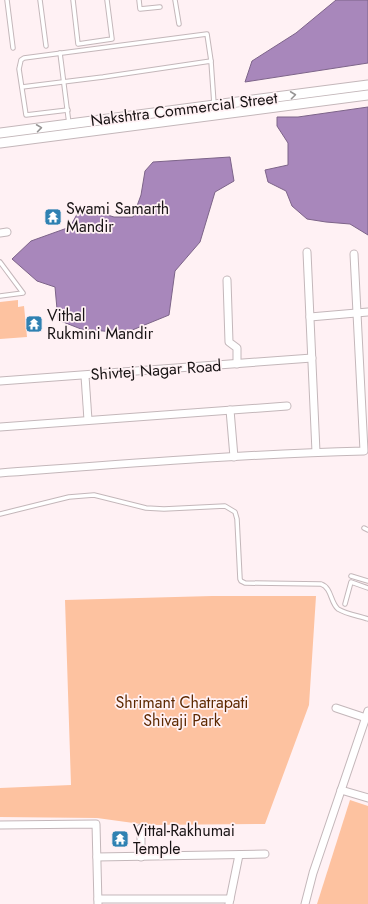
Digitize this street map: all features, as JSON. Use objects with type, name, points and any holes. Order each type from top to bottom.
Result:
[{"type":"street","name":"Nakshtra Commercial Street","points":[[0,134],[368,85]]},
{"type":"street","name":"Nakshtra Commercial Street","points":[[0,144],[368,95]]},
{"type":"street","points":[[307,252],[316,452]]},
{"type":"street","points":[[0,473],[234,456],[364,451],[354,254]]},
{"type":"street","points":[[227,280],[229,342],[237,348],[237,364]]},
{"type":"street","points":[[310,317],[368,312]]},
{"type":"street","name":"Shivtej Nagar Road","points":[[0,381],[85,376],[312,358]]},
{"type":"street","points":[[85,376],[88,420]]},
{"type":"street","points":[[0,427],[287,406]]},
{"type":"street","points":[[230,410],[234,456]]},
{"type":"street","points":[[305,904],[313,873],[367,714],[336,708]]},
{"type":"street","points":[[342,790],[368,798]]},
{"type":"street","points":[[0,825],[96,824],[98,902],[230,902],[239,855]]},
{"type":"street","points":[[141,828],[141,857]]},
{"type":"street","points":[[97,857],[265,854]]},
{"type":"lane","points":[[7,0],[13,48]]},
{"type":"lane","points":[[40,0],[46,46]]},
{"type":"lane","points":[[73,0],[78,44],[112,39],[107,0]]},
{"type":"lane","points":[[139,0],[140,9],[160,7]]},
{"type":"lane","points":[[175,0],[178,24]]},
{"type":"lane","points":[[68,110],[26,115],[19,69],[21,60],[24,58],[207,34],[211,61],[214,105]]},
{"type":"lane","points":[[60,53],[69,124]]},
{"type":"lane","points":[[22,87],[211,61]]},
{"type":"lane","points":[[0,262],[23,293],[0,296]]},
{"type":"lane","points":[[0,514],[54,501],[94,495],[146,508],[164,509],[225,506],[235,512],[237,519],[241,581],[245,583],[321,584],[328,589],[332,600],[339,610],[368,619]]},
{"type":"lane","points":[[351,576],[368,581]]},
{"type":"lane","points":[[345,604],[351,582],[368,588]]},
{"type":"green space","points":[[18,300],[18,307],[24,306],[27,337],[0,339],[0,302]]},
{"type":"green space","name":"Shrimant Chatrapati Shivaji Park","points":[[212,596],[316,596],[309,705],[265,824],[148,825],[97,818],[0,817],[0,788],[71,785],[65,600]]},
{"type":"green space","points":[[350,800],[368,806],[368,904],[317,904]]},
{"type":"shaded area","points":[[336,0],[368,0],[368,63],[245,82],[252,61],[296,33]]},
{"type":"shaded area","points":[[368,107],[368,235],[350,224],[307,219],[292,206],[286,191],[268,182],[265,170],[288,165],[288,143],[277,126],[277,117],[298,117]]},
{"type":"shaded area","points":[[230,157],[234,181],[215,192],[200,242],[175,271],[169,315],[125,333],[81,329],[58,320],[55,287],[37,281],[12,259],[31,241],[70,227],[81,207],[114,217],[133,217],[141,195],[145,171],[153,162]]},
{"type":"place","name":"Swami Samarth Mandir","points":[[53,217]]},
{"type":"place","name":"Vithal Rukmini Mandir","points":[[34,324]]},
{"type":"place","name":"Vittal-Rakhumai Temple","points":[[120,839]]}]
